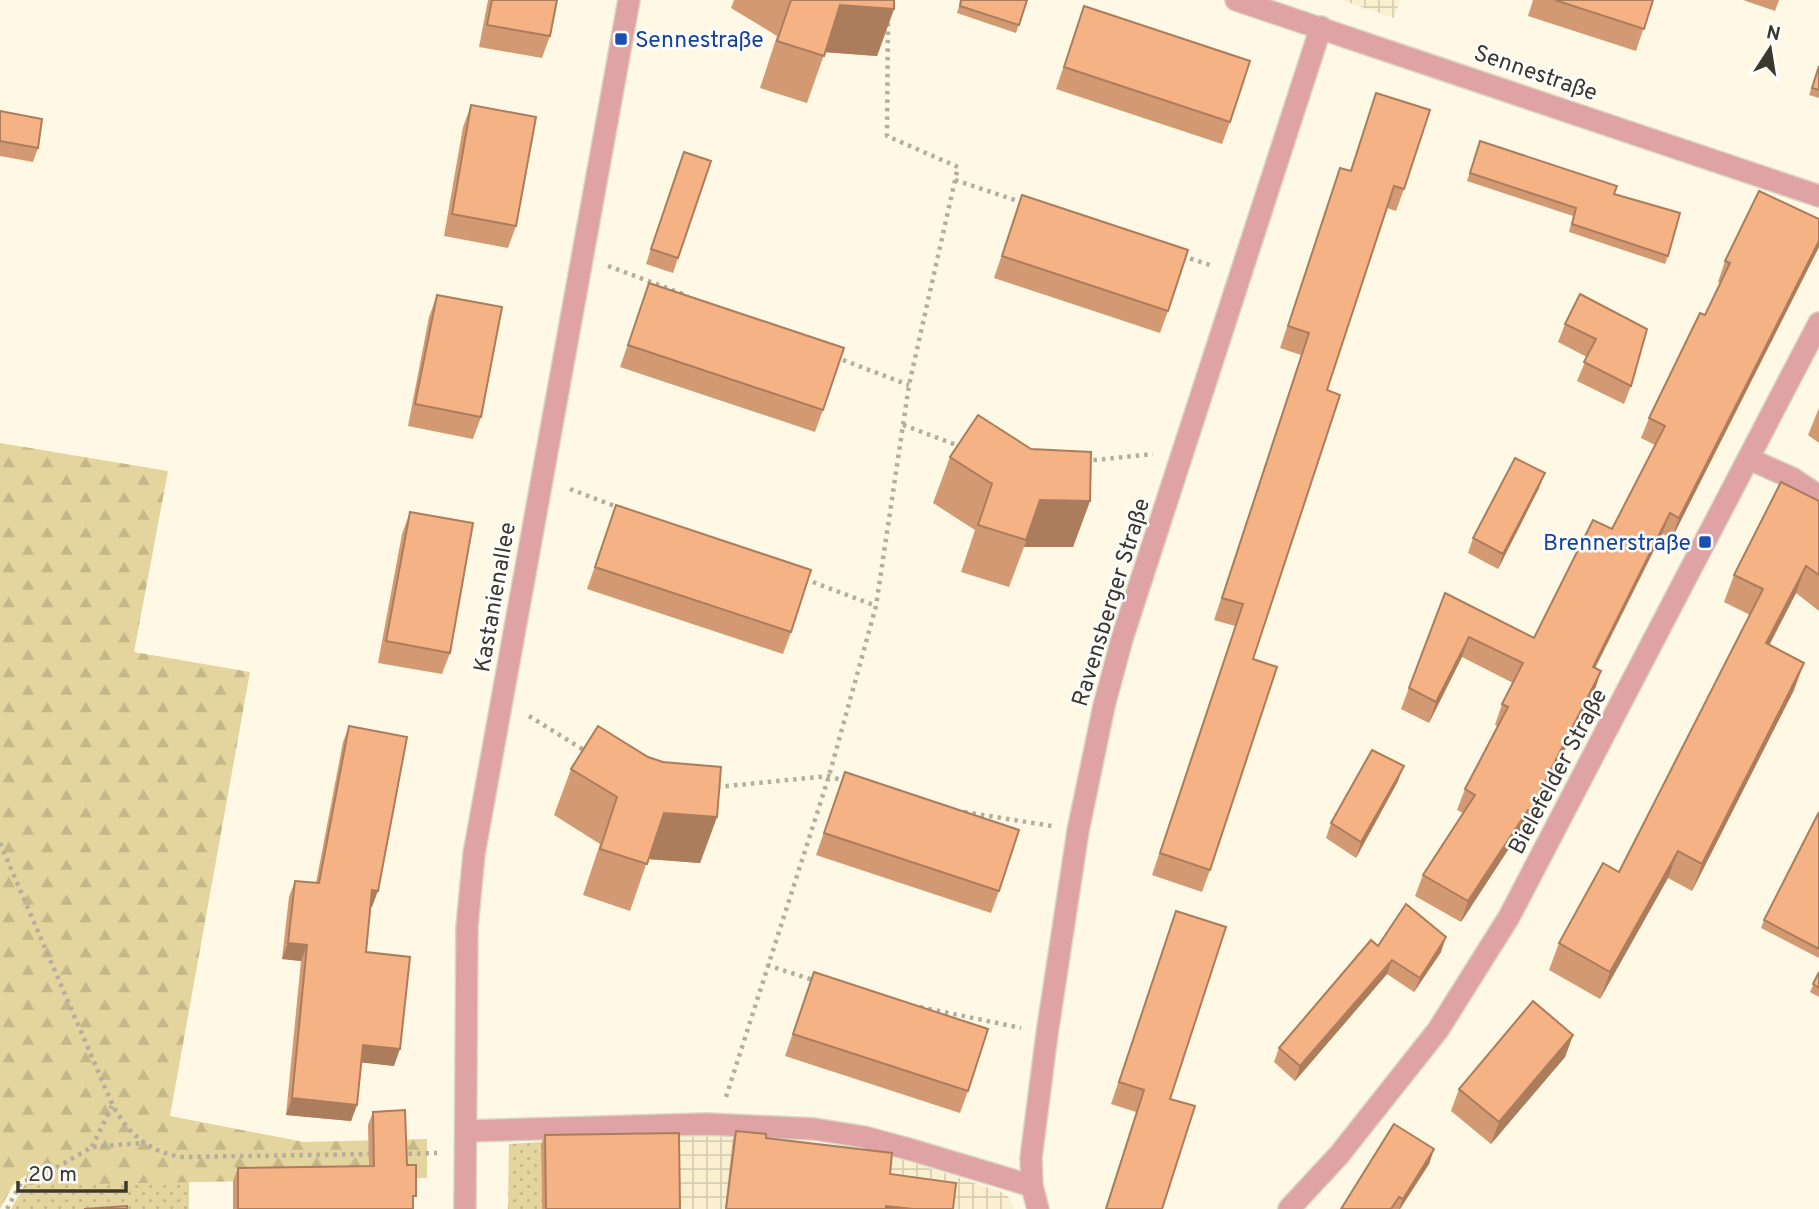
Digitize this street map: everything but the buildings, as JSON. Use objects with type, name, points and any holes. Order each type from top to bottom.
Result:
[{"type":"street","name":"Kastanienallee","points":[[466,1209],[468,914],[474,854],[629,0]]},
{"type":"street","name":"Sennestraße","points":[[1236,0],[1819,196]]},
{"type":"street","name":"Ravensberger Straße","points":[[1038,1209],[1032,1186],[1031,1158],[1047,1034],[1078,831],[1104,706],[1122,639],[1321,27]]},
{"type":"street","name":"Bielefelder Straße","points":[[1289,1209],[1339,1155],[1429,1040],[1480,967],[1537,865],[1819,323]]},
{"type":"street","points":[[1749,459],[1792,478],[1819,496]]},
{"type":"street","points":[[466,1142],[716,1124],[803,1128],[864,1138],[1032,1186]]},
{"type":"path","points":[[716,1124],[829,776],[876,606],[909,385],[958,167],[887,136],[889,14]]},
{"type":"path","points":[[955,180],[1033,206]]},
{"type":"path","points":[[1175,254],[1240,275]]},
{"type":"path","points":[[582,256],[697,300]]},
{"type":"path","points":[[823,353],[909,385]]},
{"type":"path","points":[[903,425],[974,451]]},
{"type":"path","points":[[1076,463],[1183,450]]},
{"type":"path","points":[[542,479],[632,513]]},
{"type":"path","points":[[799,576],[876,606]]},
{"type":"path","points":[[501,708],[526,714],[594,757]]},
{"type":"path","points":[[706,788],[829,776],[852,783]]},
{"type":"path","points":[[964,812],[1078,831]]},
{"type":"path","points":[[0,843],[113,1106],[124,1125],[142,1143],[165,1155],[182,1157],[386,1154]]},
{"type":"path","points":[[767,965],[818,982]]},
{"type":"path","points":[[911,1005],[1047,1034]]},
{"type":"path","points":[[92,1147],[113,1106]]},
{"type":"path","points":[[399,1154],[466,1142]]},
{"type":"path","points":[[7,1209],[21,1183],[56,1168],[92,1147],[142,1143]]},
{"type":"shaded area","points":[[1341,0],[1400,0],[1394,18]]},
{"type":"shaded area","points":[[701,1136],[764,1138],[858,1148],[999,1191],[1008,1196],[1014,1209],[542,1209],[541,1142]]},
{"type":"green space","points":[[0,443],[168,471],[134,652],[250,672],[170,1116],[304,1142],[427,1139],[427,1178],[28,1185],[26,1175],[13,1185],[0,1209]]},
{"type":"green space","points":[[541,1142],[542,1209],[508,1209],[509,1144]]},
{"type":"green space","points":[[189,1181],[189,1209],[11,1209],[25,1184]]},
{"type":"place","name":"Sennestraße","points":[[621,39]]},
{"type":"place","name":"Brennerstraße","points":[[1705,542]]}]
